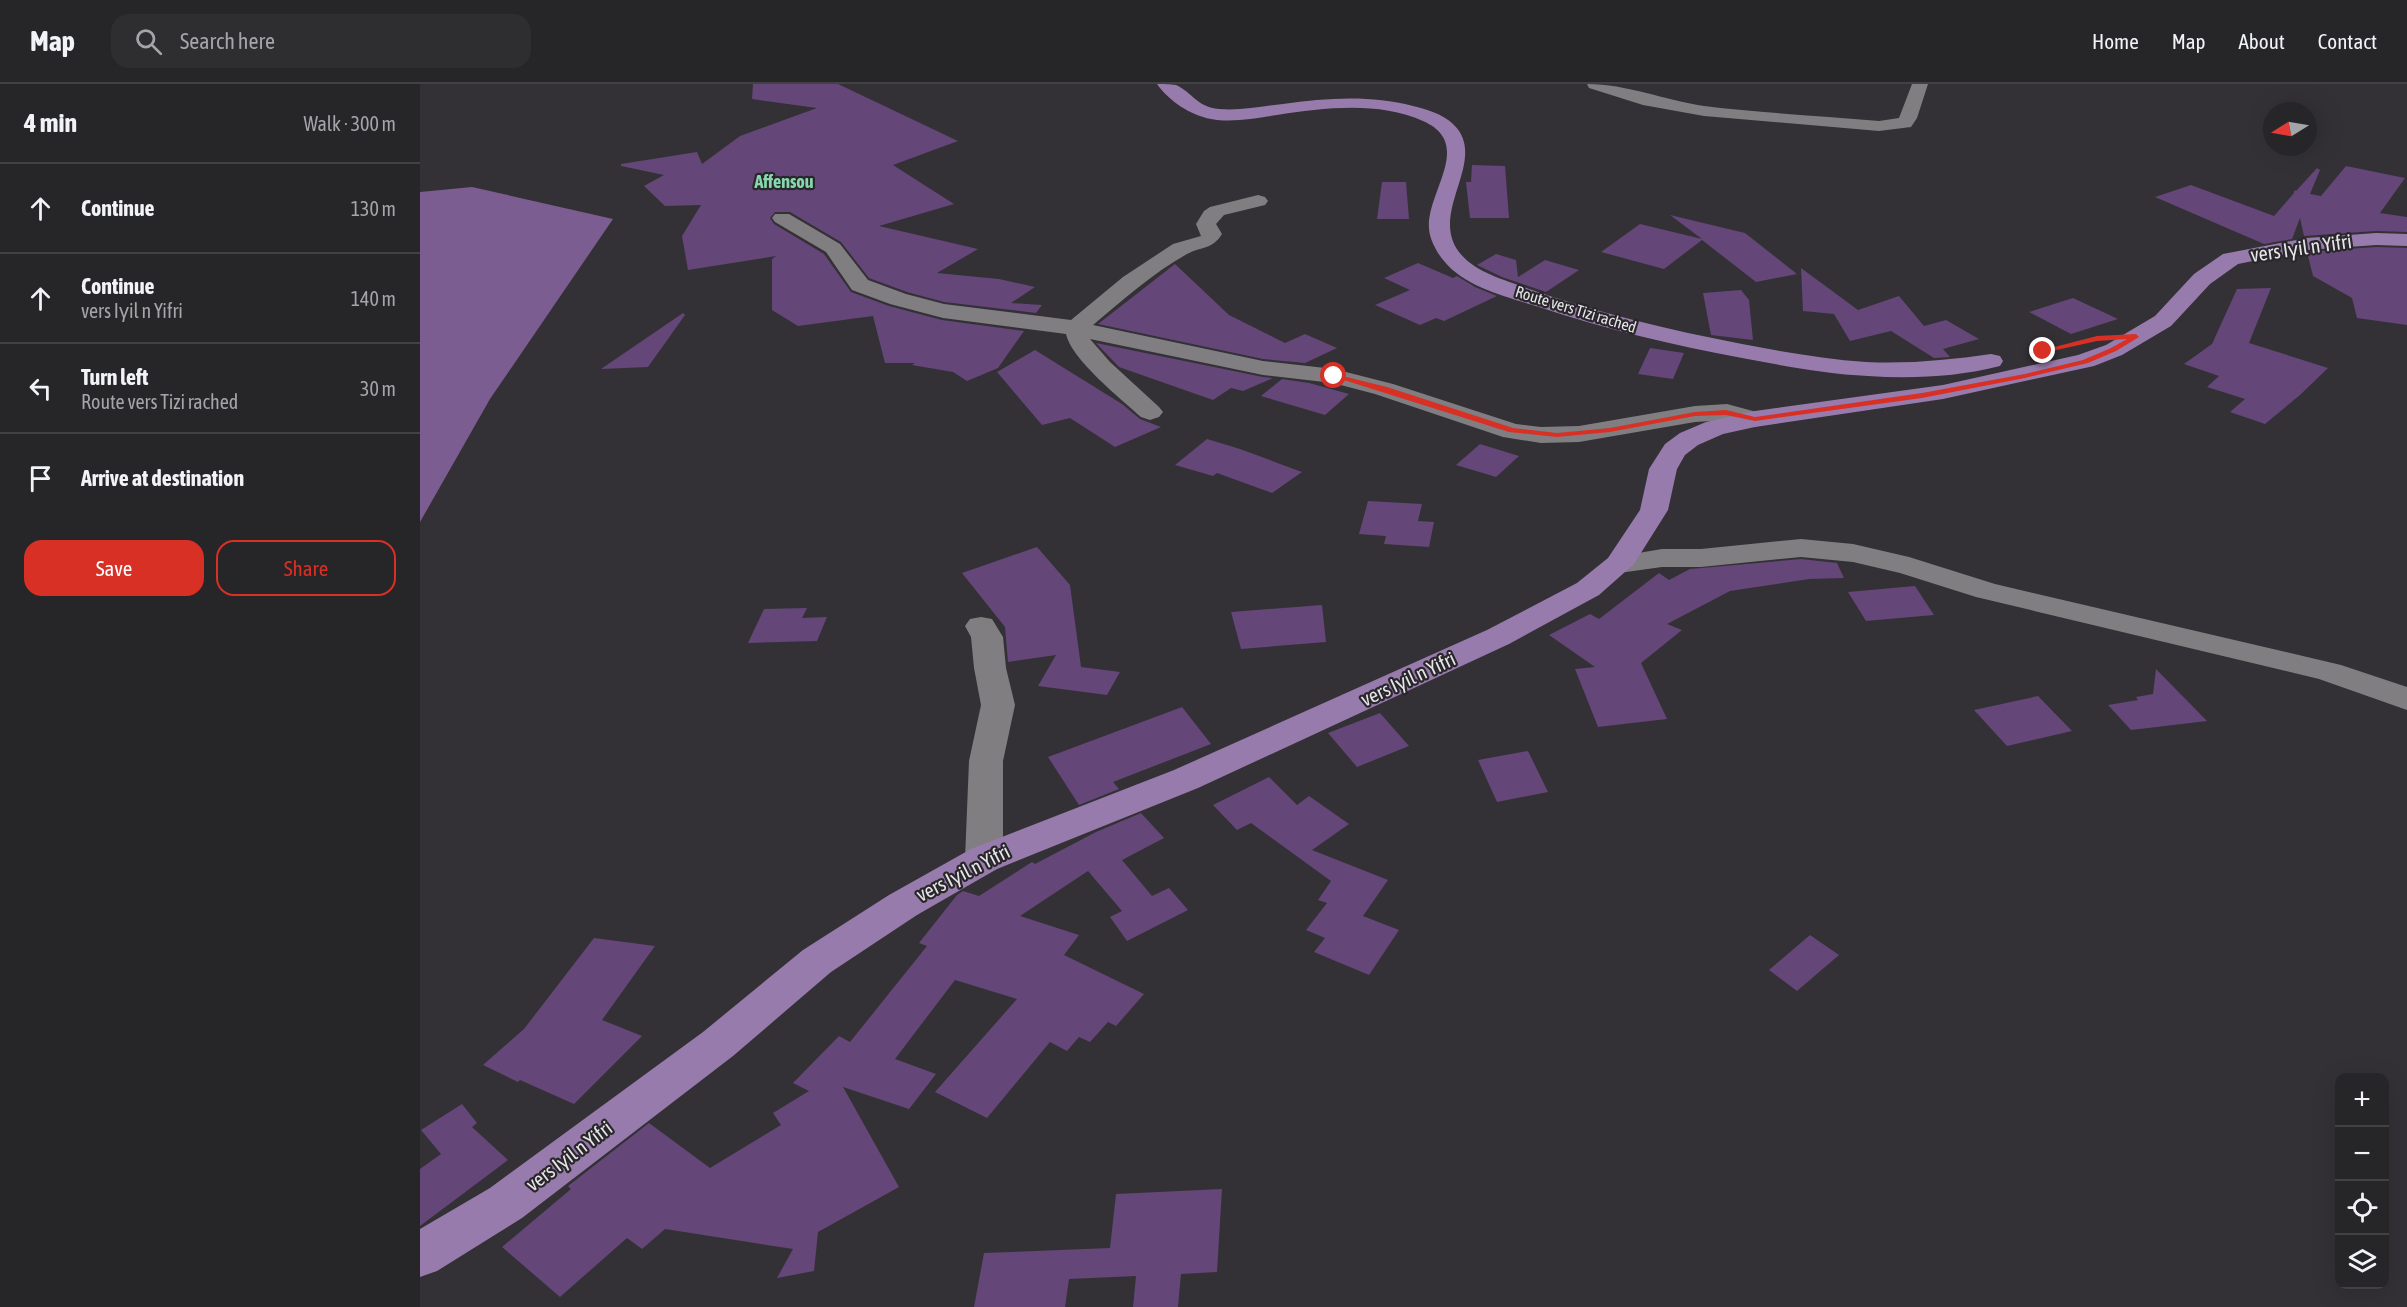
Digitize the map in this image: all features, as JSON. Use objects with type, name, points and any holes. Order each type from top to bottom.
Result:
[{"type":"main road","name":"Route vers Tizi rached","points":[[1165,84],[1196,109],[1210,113],[1233,114],[1293,107],[1365,105],[1395,107],[1433,118],[1450,132],[1454,144],[1456,161],[1440,216],[1439,229],[1453,258],[1473,274],[1604,320],[1694,342],[1851,368],[1950,367],[2097,339],[2136,336]]},
{"type":"main road","name":"vers Iγil n Yifri","points":[[420,1255],[506,1203],[718,1044],[817,961],[903,905],[984,859],[1186,779],[1410,679],[1548,612],[1588,589],[1619,564],[1654,510],[1663,469],[1674,450],[1689,439],[1715,428],[1755,419],[1881,402],[2025,376],[2085,361],[2114,350],[2163,321],[2202,279],[2231,259],[2307,244],[2376,239],[2407,240]]},
{"type":"street","points":[[1595,84],[1649,101],[1704,111],[1879,126],[1905,123],[1920,84]]},
{"type":"street","points":[[1076,328],[1115,294],[1181,249],[1208,240],[1212,234],[1206,224],[1211,215],[1217,211],[1258,201]]},
{"type":"street","points":[[782,218],[833,248],[860,285],[898,299],[943,311],[1076,328],[1109,337],[1263,368],[1334,376],[1384,389],[1495,426],[1541,435],[1610,430],[1695,414],[1726,412],[1755,419]]},
{"type":"street","points":[[1076,328],[1079,341],[1101,367],[1149,412]]},
{"type":"street","points":[[1619,564],[1662,558],[1701,558],[1801,548],[1852,553],[1909,566],[1987,591],[2330,672],[2407,699]]},
{"type":"street","points":[[981,626],[987,637],[990,668],[998,705],[986,761],[984,859]]},
{"type":"shaded area","points":[[472,187],[613,219],[490,399],[420,522],[420,192]]},
{"type":"building","points":[[753,84],[838,84],[958,141],[893,165],[954,204],[879,226],[978,249],[937,273],[999,279],[1035,287],[1011,303],[1042,305],[1036,313],[944,302],[907,292],[869,278],[841,242],[790,212],[775,212],[770,218],[774,224],[824,254],[851,292],[889,306],[942,320],[1024,331],[998,368],[967,381],[953,372],[912,365],[915,363],[885,363],[873,316],[798,326],[772,310],[772,259],[776,256],[688,270],[682,236],[701,205],[665,206],[644,186],[664,175],[621,166],[621,164],[697,152],[702,164],[740,136],[817,108],[752,99]]},
{"type":"building","points":[[1472,165],[1505,166],[1509,218],[1470,218],[1466,182],[1471,182]]},
{"type":"building","points":[[2346,166],[2405,178],[2380,213],[2407,217],[2407,232],[2376,231],[2304,236],[2300,218],[2292,239],[2264,244],[2155,197],[2191,185],[2274,216],[2294,193],[2294,190],[2296,191],[2317,168],[2320,170],[2310,194],[2321,196]]},
{"type":"building","points":[[1382,182],[1406,182],[1409,219],[1377,219]]},
{"type":"building","points":[[1670,215],[1745,233],[1797,274],[1756,282],[1702,240],[1664,269],[1601,252],[1640,224],[1702,239]]},
{"type":"building","points":[[2376,247],[2407,248],[2407,325],[2357,318],[2352,298],[2313,276],[2307,252]]},
{"type":"building","points":[[1496,254],[1516,260],[1518,277],[1545,260],[1579,270],[1546,292],[1502,277],[1477,265]]},
{"type":"building","points":[[1418,263],[1453,278],[1457,276],[1497,296],[1444,321],[1436,318],[1420,325],[1375,305],[1410,290],[1384,278]]},
{"type":"building","points":[[1175,264],[1229,315],[1285,343],[1305,334],[1337,348],[1305,363],[1263,359],[1098,324]]},
{"type":"building","points":[[1801,268],[1858,310],[1899,296],[1924,326],[1946,320],[1979,339],[1943,349],[1950,357],[1934,358],[1891,331],[1850,341],[1834,314],[1803,311]]},
{"type":"building","points":[[2271,288],[2249,343],[2328,368],[2265,424],[2230,412],[2245,399],[2207,387],[2219,376],[2184,364],[2212,344],[2237,289]]},
{"type":"building","points":[[1741,290],[1749,300],[1753,340],[1711,335],[1703,293]]},
{"type":"building","points":[[2073,298],[2118,319],[2071,334],[2029,312]]},
{"type":"building","points":[[683,313],[685,315],[648,367],[601,369]]},
{"type":"building","points":[[1096,343],[1273,378],[1243,391],[1231,388],[1213,400],[1119,367]]},
{"type":"building","points":[[1650,348],[1684,353],[1673,379],[1638,374]]},
{"type":"building","points":[[1035,350],[1122,404],[1140,419],[1161,427],[1115,447],[1070,418],[1042,425],[997,372]]},
{"type":"building","points":[[1282,379],[1309,383],[1349,394],[1325,415],[1261,396]]},
{"type":"building","points":[[1207,439],[1302,472],[1272,493],[1217,473],[1213,476],[1175,465]]},
{"type":"building","points":[[1480,444],[1519,456],[1496,477],[1456,465]]},
{"type":"building","points":[[1368,501],[1422,504],[1418,521],[1434,522],[1429,547],[1384,544],[1386,536],[1359,534]]},
{"type":"building","points":[[1037,547],[1070,585],[1081,667],[1120,672],[1107,695],[1038,686],[1056,655],[1008,662],[1005,627],[962,573]]},
{"type":"building","points":[[1801,559],[1837,563],[1844,578],[1809,579],[1730,591],[1667,624],[1682,630],[1641,663],[1667,719],[1598,727],[1575,669],[1595,667],[1549,635],[1590,614],[1599,619],[1659,573],[1669,580],[1690,569]]},
{"type":"building","points":[[1915,586],[1934,615],[1866,621],[1848,592]]},
{"type":"building","points":[[1322,605],[1326,642],[1241,649],[1231,612]]},
{"type":"building","points":[[807,608],[802,618],[827,617],[817,641],[748,643],[764,609]]},
{"type":"building","points":[[2156,669],[2207,721],[2131,730],[2108,705],[2138,700],[2136,697],[2153,694]]},
{"type":"building","points":[[2038,696],[2072,731],[2007,746],[1974,710]]},
{"type":"building","points":[[1182,707],[1211,744],[1113,782],[1119,789],[1079,805],[1048,757]]},
{"type":"building","points":[[1380,713],[1409,746],[1357,767],[1328,733]]},
{"type":"building","points":[[1528,751],[1548,792],[1497,802],[1478,760]]},
{"type":"building","points":[[1269,777],[1297,805],[1309,796],[1349,824],[1312,850],[1388,880],[1363,916],[1399,930],[1369,975],[1314,952],[1325,938],[1306,930],[1327,903],[1318,900],[1331,881],[1251,823],[1237,830],[1213,805]]},
{"type":"building","points":[[1141,813],[1164,838],[1122,860],[1152,896],[1169,888],[1188,910],[1127,941],[1110,917],[1122,911],[1088,871],[1020,916],[1079,935],[1064,955],[1144,994],[1116,1026],[1108,1022],[1090,1042],[1079,1037],[1067,1051],[1050,1042],[987,1118],[935,1092],[1017,999],[955,980],[895,1059],[936,1074],[909,1109],[843,1087],[899,1187],[818,1232],[814,1271],[777,1278],[793,1249],[665,1229],[642,1249],[627,1238],[560,1297],[502,1247],[571,1189],[568,1186],[649,1123],[710,1168],[781,1125],[773,1113],[809,1091],[793,1083],[839,1036],[850,1042],[927,946],[919,943],[957,895],[963,891],[979,896],[1032,862],[1035,864],[1096,832]]},
{"type":"building","points":[[1810,935],[1839,955],[1797,991],[1769,970]]},
{"type":"building","points":[[594,938],[655,946],[602,1020],[642,1036],[574,1104],[520,1080],[518,1082],[483,1065],[524,1029]]},
{"type":"building","points":[[462,1104],[477,1123],[472,1127],[508,1160],[420,1226],[420,1169],[441,1154],[421,1130]]},
{"type":"building","points":[[1222,1189],[1217,1272],[1181,1274],[1178,1307],[1133,1307],[1136,1276],[1069,1279],[1065,1307],[974,1307],[984,1253],[1110,1248],[1116,1194]]},
{"type":"district","name":"Affensou","points":[[784,182]]},
{"type":"route","points":[[1334,376],[1384,389],[1512,430],[1541,435],[1579,434],[1695,414],[1726,412],[1755,419],[1922,395],[2025,376],[2085,361],[2114,350],[2136,336],[2097,339],[2043,351]]}]
